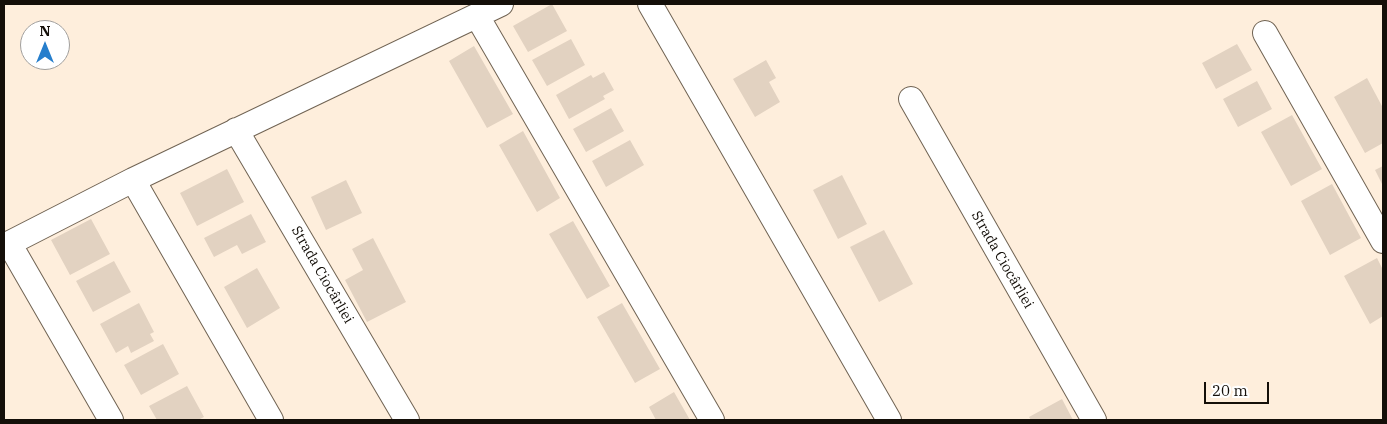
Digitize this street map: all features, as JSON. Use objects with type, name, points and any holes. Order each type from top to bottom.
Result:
[{"type":"street","points":[[111,420],[7,244],[133,180],[501,4]]},
{"type":"street","points":[[650,4],[889,420]]},
{"type":"street","points":[[477,16],[712,420]]},
{"type":"street","points":[[1266,34],[1383,241]]},
{"type":"street","name":"Strada Ciocârliei","points":[[911,100],[1094,420]]},
{"type":"street","name":"Strada Ciocârliei","points":[[236,130],[407,420]]},
{"type":"street","points":[[133,180],[271,420]]},
{"type":"building","points":[[552,4],[567,31],[528,52],[513,26]]},
{"type":"building","points":[[571,39],[585,65],[547,86],[532,60]]},
{"type":"building","points":[[1237,44],[1252,70],[1216,89],[1202,63]]},
{"type":"building","points":[[474,46],[513,114],[487,128],[449,61]]},
{"type":"building","points":[[766,60],[776,78],[769,82],[780,102],[755,117],[733,79]]},
{"type":"building","points":[[604,72],[614,90],[603,96],[605,99],[569,119],[556,95],[591,75],[593,78]]},
{"type":"building","points":[[1367,78],[1383,108],[1383,143],[1365,153],[1334,97]]},
{"type":"building","points":[[1257,81],[1272,109],[1238,127],[1223,99]]},
{"type":"building","points":[[611,108],[624,131],[586,152],[573,129]]},
{"type":"building","points":[[1292,115],[1322,169],[1291,186],[1261,132]]},
{"type":"building","points":[[523,131],[560,198],[537,212],[499,145]]},
{"type":"building","points":[[630,140],[644,165],[606,187],[592,161]]},
{"type":"building","points":[[1383,166],[1383,186],[1375,170]]},
{"type":"building","points":[[227,169],[244,202],[197,226],[180,193]]},
{"type":"building","points":[[842,175],[867,224],[838,239],[813,190]]},
{"type":"building","points":[[346,180],[362,213],[326,230],[311,197]]},
{"type":"building","points":[[1332,184],[1361,238],[1330,255],[1301,201]]},
{"type":"building","points":[[251,214],[266,242],[242,254],[237,245],[214,257],[204,238]]},
{"type":"building","points":[[91,219],[110,254],[70,275],[51,240]]},
{"type":"building","points":[[573,221],[610,286],[587,299],[549,234]]},
{"type":"building","points":[[884,230],[913,284],[879,302],[850,247]]},
{"type":"building","points":[[373,238],[406,302],[367,322],[345,280],[363,270],[352,249]]},
{"type":"building","points":[[1377,258],[1383,270],[1383,316],[1370,324],[1344,276]]},
{"type":"building","points":[[114,261],[131,292],[93,312],[76,281]]},
{"type":"building","points":[[257,268],[280,308],[247,328],[224,287]]},
{"type":"building","points":[[139,303],[154,332],[150,334],[154,341],[131,353],[128,346],[116,353],[100,324]]},
{"type":"building","points":[[622,303],[660,369],[635,383],[597,317]]},
{"type":"building","points":[[163,344],[179,374],[141,395],[124,365]]},
{"type":"building","points":[[187,386],[204,417],[198,420],[157,420],[149,406]]},
{"type":"building","points":[[674,392],[690,420],[656,420],[649,407]]},
{"type":"building","points":[[1062,399],[1073,420],[1031,420],[1029,417]]}]
